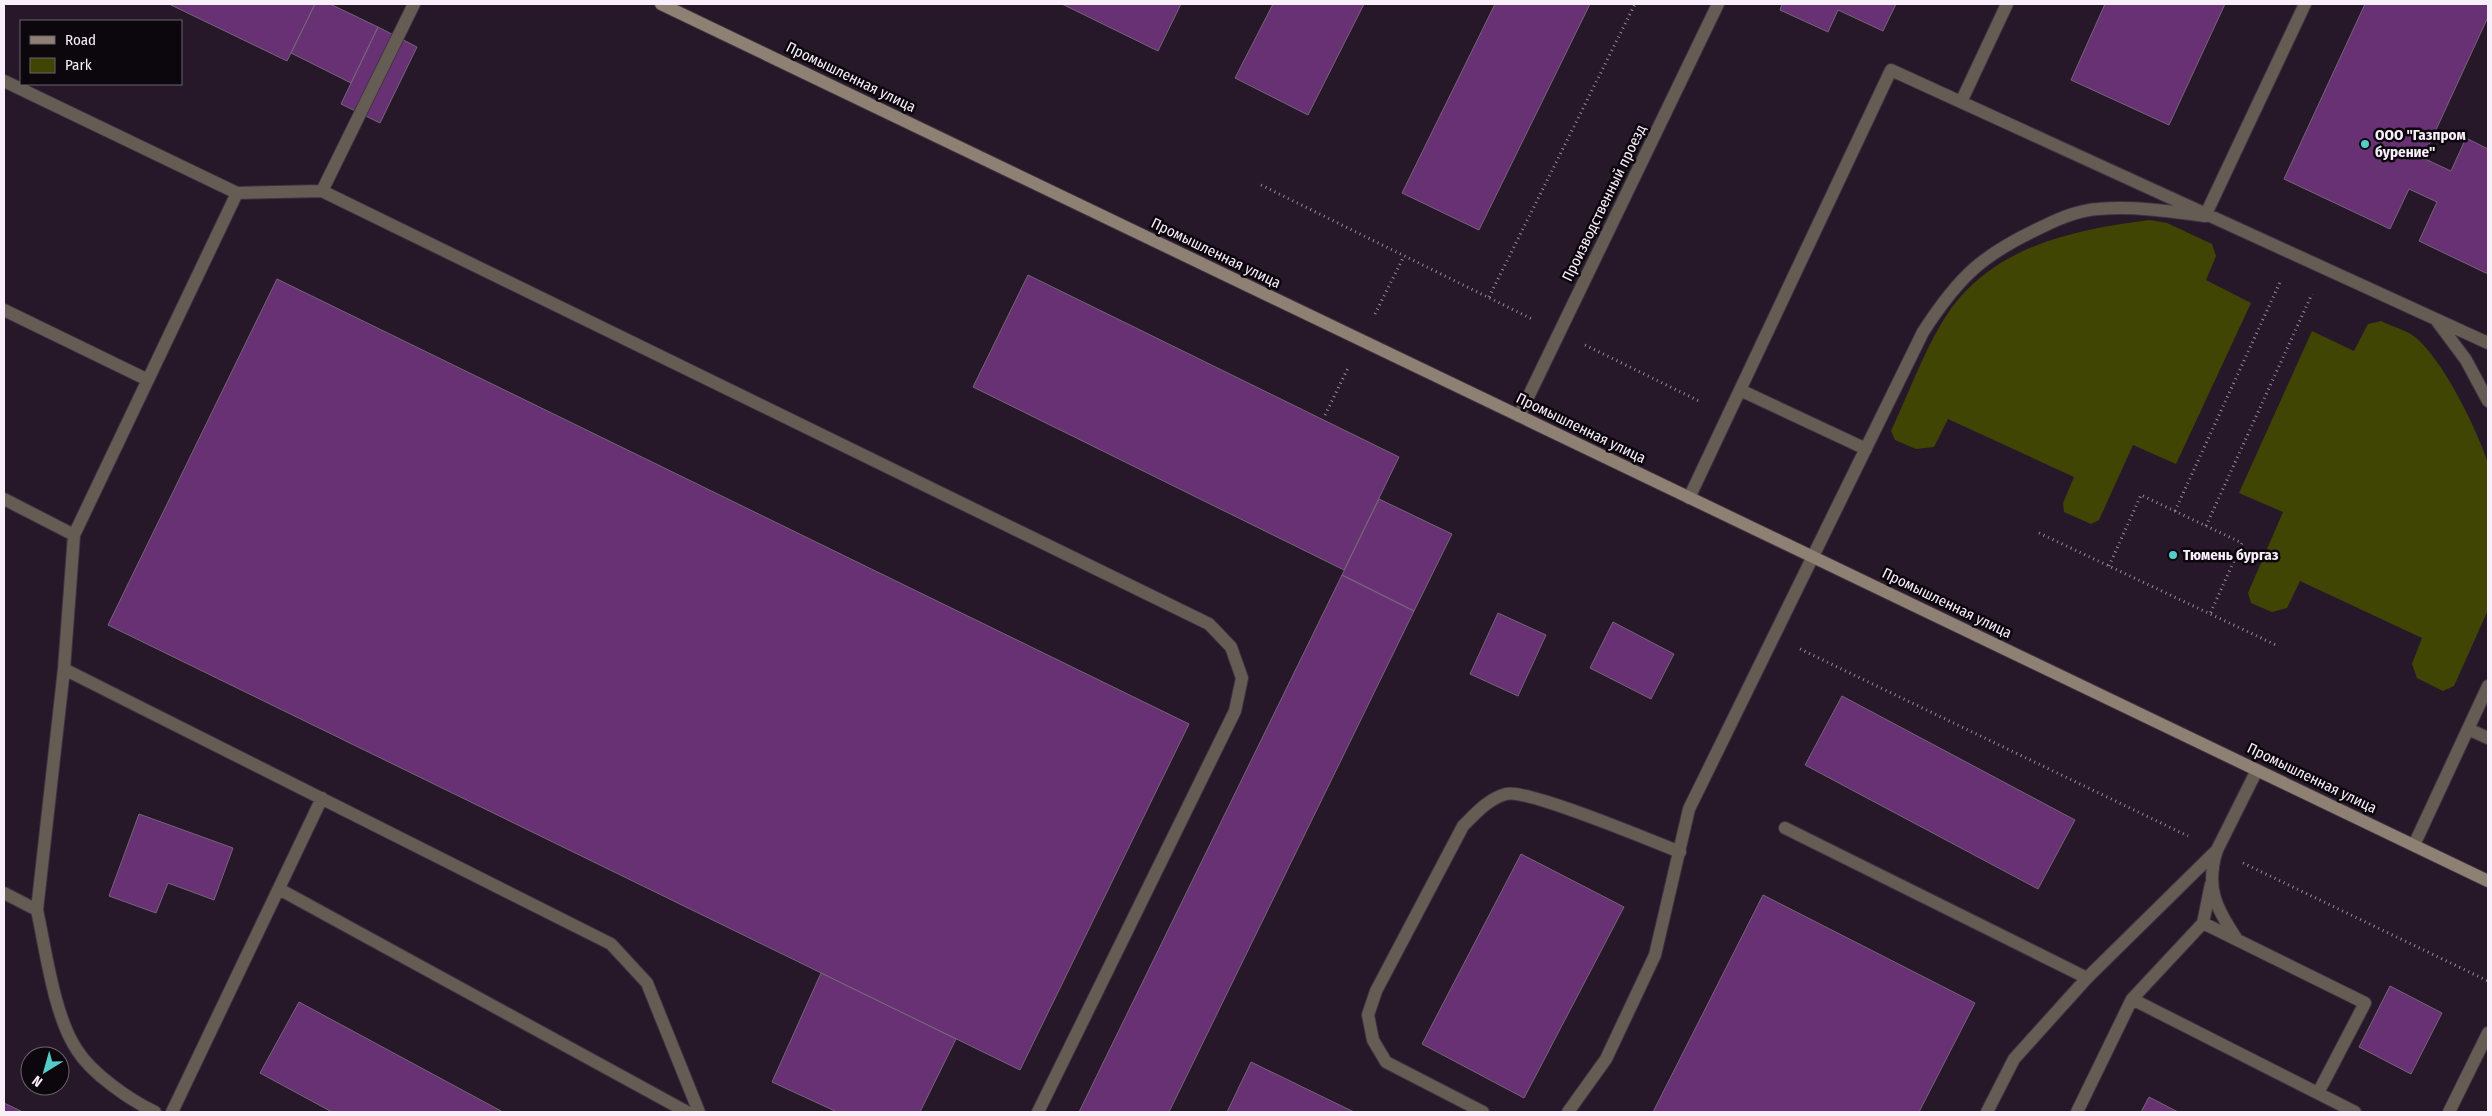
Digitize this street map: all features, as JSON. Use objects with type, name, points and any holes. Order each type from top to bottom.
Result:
[{"type":"main road","name":"Промышленная улица","points":[[661,4],[2488,881]]},
{"type":"street","points":[[322,191],[414,4]]},
{"type":"street","name":"Производственный проезд","points":[[1519,416],[1718,4]]},
{"type":"street","points":[[1961,102],[2007,4]]},
{"type":"street","points":[[2205,216],[2305,4]]},
{"type":"street","points":[[1689,498],[1891,70],[2205,216],[2488,343]]},
{"type":"street","points":[[4,81],[237,193],[322,191],[1209,624],[1231,647],[1242,678],[1235,711],[1038,1112]]},
{"type":"street","points":[[155,1112],[103,1077],[77,1051],[60,1011],[37,910],[64,669],[74,535],[237,193]]},
{"type":"street","points":[[1568,1112],[1606,1059],[1655,956],[1689,809],[1923,332],[1946,296],[1982,260],[2019,237],[2056,220],[2096,209],[2140,208],[2205,216]]},
{"type":"street","points":[[4,310],[148,380]]},
{"type":"street","points":[[2437,320],[2466,360],[2488,401]]},
{"type":"street","points":[[1740,390],[1866,450]]},
{"type":"street","points":[[4,499],[74,535]]},
{"type":"street","points":[[64,669],[611,944],[647,983],[699,1112]]},
{"type":"street","points":[[2414,845],[2488,686]]},
{"type":"street","points":[[2468,729],[2488,738]]},
{"type":"street","points":[[2077,1112],[2132,999],[2203,922],[2211,884],[2212,864],[2256,770]]},
{"type":"street","points":[[1483,1112],[1386,1062],[1373,1040],[1368,1015],[1376,991],[1463,826],[1485,805],[1507,793],[1540,798],[1680,852]]},
{"type":"street","points":[[172,1112],[322,798]]},
{"type":"street","points":[[1785,828],[2087,978]]},
{"type":"street","points":[[1987,1112],[2014,1060],[2087,978],[2217,850]]},
{"type":"street","points":[[2211,884],[2217,910],[2236,939]]},
{"type":"street","points":[[279,889],[688,1112]]},
{"type":"street","points":[[4,893],[37,910]]},
{"type":"street","points":[[2203,922],[2365,1003],[2318,1093]]},
{"type":"street","points":[[2132,999],[2356,1112]]},
{"type":"street","points":[[2449,1112],[2488,1033]]},
{"type":"path","points":[[1489,298],[1635,4]]},
{"type":"path","points":[[1261,185],[1728,415]]},
{"type":"path","points":[[2175,512],[2293,255]]},
{"type":"path","points":[[2206,526],[2323,269]]},
{"type":"path","points":[[2109,566],[2141,495],[2242,543],[2210,614]]},
{"type":"path","points":[[2039,533],[2278,646]]},
{"type":"path","points":[[1774,636],[2488,981]]},
{"type":"green space","points":[[2150,220],[2167,223],[2212,244],[2216,256],[2206,280],[2251,303],[2176,464],[2133,445],[2099,520],[2091,524],[2064,512],[2063,503],[2074,477],[1948,419],[1934,447],[1916,449],[1895,440],[1891,431],[1922,360],[1950,310],[1961,296],[1980,278],[2024,251],[2048,241],[2098,228]]},
{"type":"green space","points":[[2381,321],[2415,337],[2437,362],[2458,396],[2476,432],[2488,463],[2488,610],[2454,686],[2443,691],[2417,678],[2412,664],[2422,638],[2300,581],[2287,608],[2272,612],[2251,603],[2248,593],[2283,512],[2239,493],[2312,331],[2354,351],[2368,324]]},
{"type":"building","points":[[169,4],[315,4],[287,61]]},
{"type":"building","points":[[315,4],[330,4],[378,27],[351,83],[291,53]]},
{"type":"building","points":[[1062,4],[1181,4],[1158,51]]},
{"type":"building","points":[[1273,4],[1364,4],[1308,115],[1235,78]]},
{"type":"building","points":[[1495,4],[1590,4],[1479,230],[1402,193]]},
{"type":"building","points":[[1782,4],[1896,4],[1883,31],[1838,10],[1828,32],[1780,10]]},
{"type":"building","points":[[2105,4],[2225,4],[2169,125],[2071,80]]},
{"type":"building","name":"ООО \"Газпром бурение\"","points":[[2365,4],[2488,4],[2488,17],[2423,158],[2451,171],[2466,138],[2488,149],[2488,274],[2419,241],[2437,202],[2409,189],[2390,229],[2284,179]]},
{"type":"building","points":[[378,27],[417,47],[380,123],[341,104]]},
{"type":"building","points":[[1028,275],[1399,457],[1344,570],[973,387]]},
{"type":"building","points":[[277,279],[1189,724],[1020,1070],[108,625]]},
{"type":"building","points":[[1379,499],[1452,534],[1414,611],[1342,575]]},
{"type":"building","points":[[1342,575],[1414,611],[1169,1112],[1079,1112]]},
{"type":"building","points":[[1498,613],[1546,635],[1518,696],[1470,674]]},
{"type":"building","points":[[1613,622],[1674,654],[1651,699],[1590,668]]},
{"type":"building","points":[[1842,696],[2075,820],[2038,889],[1805,765]]},
{"type":"building","points":[[139,814],[233,848],[214,900],[168,883],[156,913],[109,896]]},
{"type":"building","points":[[1521,854],[1624,907],[1524,1098],[1422,1044]]},
{"type":"building","points":[[1763,895],[1975,1003],[1919,1112],[1653,1112]]},
{"type":"building","points":[[821,973],[956,1039],[920,1112],[837,1112],[772,1082]]},
{"type":"building","points":[[2390,986],[2442,1013],[2411,1074],[2359,1047]]},
{"type":"building","points":[[299,1002],[503,1112],[332,1112],[260,1073]]},
{"type":"building","points":[[1251,1062],[1354,1112],[1227,1112]]},
{"type":"building","points":[[2149,1097],[2178,1112],[2141,1112]]},
{"type":"building","points":[[4,1103],[23,1112],[4,1112]]},
{"type":"place","name":"ООО \"Газпром бурение\"","points":[[2365,144]]},
{"type":"place","name":"Тюмень бургаз","points":[[2173,555]]}]
